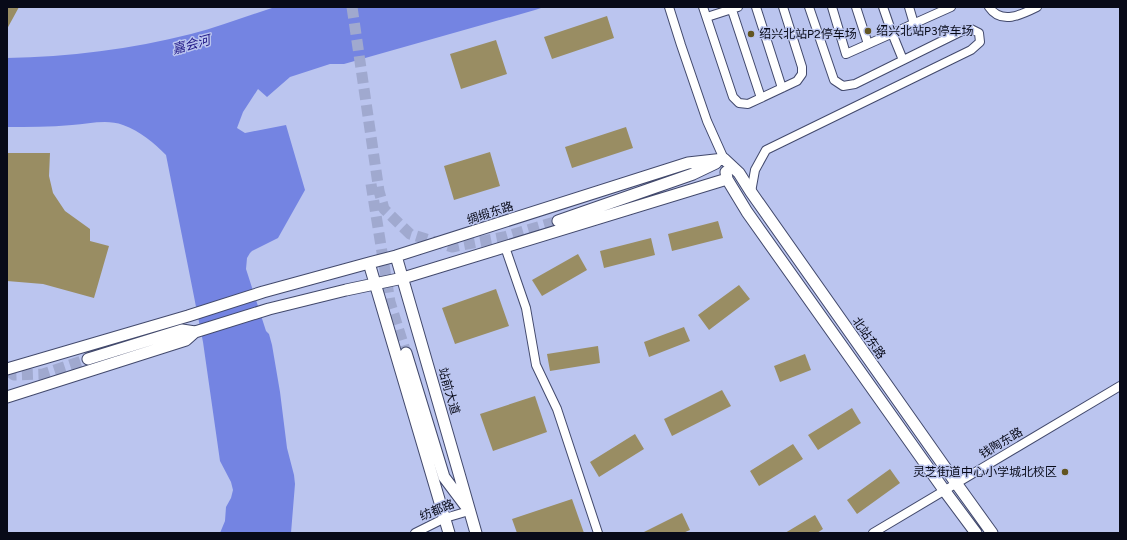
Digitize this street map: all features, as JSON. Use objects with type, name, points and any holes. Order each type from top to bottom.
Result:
[{"type":"main road","name":"北站东路","points":[[724,159],[727,179],[747,212],[976,533]]},
{"type":"main road","name":"北站东路","points":[[724,159],[739,173],[992,533]]},
{"type":"main road","points":[[558,221],[693,174],[724,159]]},
{"type":"main road","name":"绸缎东路","points":[[7,369],[188,316],[263,292],[396,256],[688,163],[724,159]]},
{"type":"main road","points":[[88,359],[182,330],[195,332],[346,290],[403,278],[727,179]]},
{"type":"main road","name":"站前大道","points":[[396,256],[476,533]]},
{"type":"main road","points":[[370,263],[449,533]]},
{"type":"main road","points":[[7,397],[186,340],[195,332]]},
{"type":"main road","points":[[406,353],[444,477],[469,511]]},
{"type":"street","name":"北站东路","points":[[669,7],[680,45],[707,121],[724,159]]},
{"type":"street","points":[[703,7],[733,97],[739,103],[748,104],[797,81],[802,74],[802,67],[783,7]]},
{"type":"street","points":[[756,7],[782,88]]},
{"type":"street","points":[[751,192],[755,170],[766,150],[971,50],[980,42],[979,33],[970,29],[962,31],[855,84],[843,86],[834,80],[809,7]]},
{"type":"street","points":[[832,7],[846,54],[914,24],[936,10],[951,7]]},
{"type":"street","points":[[856,7],[868,44]]},
{"type":"street","points":[[883,7],[903,60]]},
{"type":"street","points":[[909,7],[914,24]]},
{"type":"street","points":[[989,7],[993,13],[1004,18],[1022,14],[1037,7]]},
{"type":"street","points":[[707,18],[734,8],[761,98]]},
{"type":"street","points":[[505,247],[526,308],[536,365],[557,409],[598,533]]},
{"type":"street","name":"钱陶东路","points":[[873,533],[1120,386]]},
{"type":"street","name":"纺都路","points":[[415,533],[445,518],[469,511]]},
{"type":"water","name":"嘉会河","points":[[275,7],[544,7],[344,64],[330,64],[290,77],[267,97],[258,89],[243,112],[237,128],[245,133],[286,125],[305,190],[278,238],[252,251],[247,258],[246,269],[272,345],[287,448],[295,484],[291,533],[220,533],[225,521],[226,507],[233,490],[231,482],[220,461],[203,342],[166,155],[141,134],[117,123],[104,122],[56,126],[7,127],[7,58],[76,54],[146,44],[202,31]]},
{"type":"building","points":[[7,7],[19,7],[7,29]]},
{"type":"building","points":[[607,16],[614,38],[552,59],[544,37]]},
{"type":"building","points":[[496,40],[507,74],[461,89],[450,54]]},
{"type":"building","points":[[626,127],[633,148],[572,168],[565,147]]},
{"type":"building","points":[[490,152],[500,186],[454,200],[444,166]]},
{"type":"building","points":[[7,153],[50,153],[49,176],[53,193],[65,211],[90,229],[90,241],[109,246],[94,298],[43,284],[7,281]]},
{"type":"building","points":[[718,221],[723,238],[672,251],[668,234]]},
{"type":"building","points":[[651,238],[655,255],[604,268],[600,251]]},
{"type":"building","points":[[578,254],[587,270],[542,296],[532,280]]},
{"type":"building","points":[[739,285],[750,299],[709,330],[698,315]]},
{"type":"building","points":[[496,289],[509,326],[455,344],[442,308]]},
{"type":"building","points":[[684,327],[690,341],[649,357],[644,342]]},
{"type":"building","points":[[598,346],[600,363],[550,371],[547,354]]},
{"type":"building","points":[[805,354],[811,370],[780,382],[774,366]]},
{"type":"building","points":[[722,390],[731,406],[672,436],[664,419]]},
{"type":"building","points":[[535,396],[547,432],[493,451],[480,414]]},
{"type":"building","points":[[852,408],[861,423],[818,450],[808,435]]},
{"type":"building","points":[[635,434],[644,449],[599,477],[590,462]]},
{"type":"building","points":[[793,444],[803,459],[759,486],[750,471]]},
{"type":"building","points":[[890,469],[900,483],[857,514],[847,500]]},
{"type":"building","points":[[572,499],[584,533],[517,533],[512,519]]},
{"type":"building","points":[[682,513],[690,530],[683,533],[642,533]]},
{"type":"building","points":[[815,515],[823,529],[817,533],[785,533]]},
{"type":"tunnel","points":[[352,7],[379,191],[384,209],[410,234],[452,247],[504,237],[558,221]]},
{"type":"tunnel","points":[[371,184],[390,302],[406,353]]},
{"type":"tunnel","points":[[7,370],[14,375],[43,374],[88,359]]},
{"type":"place","name":"绍兴北站P3停车场","points":[[868,31]]},
{"type":"place","name":"绍兴北站P2停车场","points":[[751,34]]},
{"type":"place","name":"灵芝街道中心小学城北校区","points":[[1065,472]]}]
